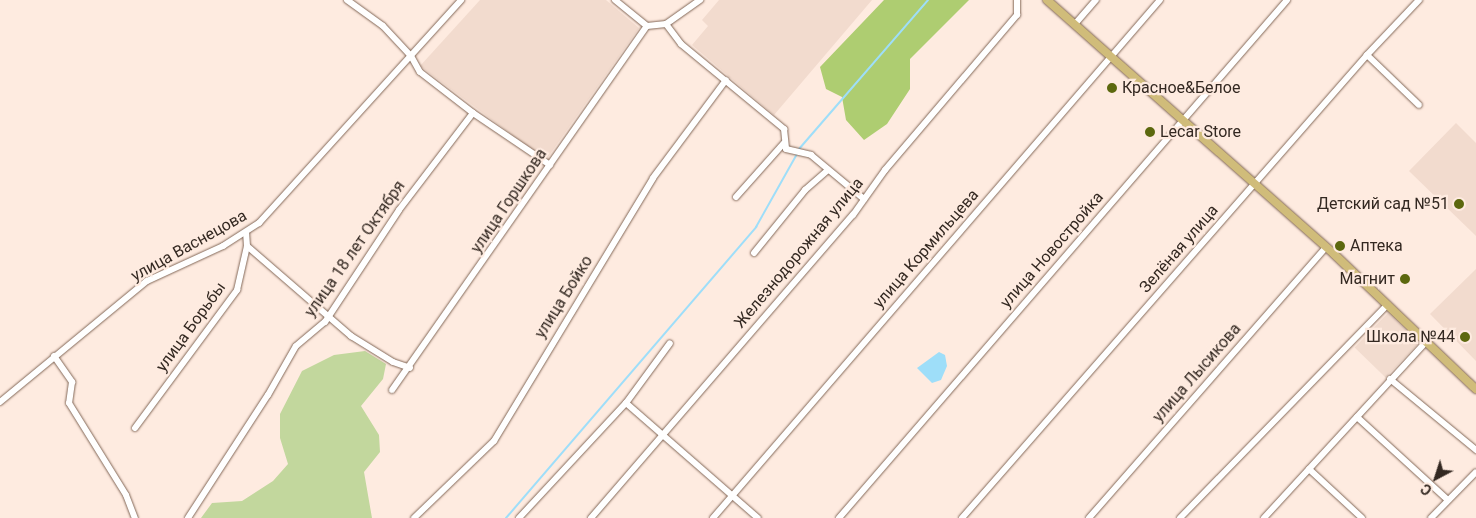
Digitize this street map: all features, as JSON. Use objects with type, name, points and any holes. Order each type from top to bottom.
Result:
[{"type":"main road","points":[[1047,0],[1184,119],[1326,247],[1476,389]]},
{"type":"street","points":[[347,0],[382,26],[413,54],[420,72],[473,113],[550,165]]},
{"type":"street","points":[[413,54],[461,0]]},
{"type":"street","points":[[615,0],[647,26],[666,24],[700,0]]},
{"type":"street","name":"Железнодорожная улица","points":[[591,518],[864,199],[1016,14],[1018,0]]},
{"type":"street","points":[[1075,24],[1096,0]]},
{"type":"street","name":"улица Кормильцева","points":[[713,518],[1160,0]]},
{"type":"street","name":"улица Новостройка","points":[[839,518],[1287,0]]},
{"type":"street","name":"Зелёная улица","points":[[962,518],[1367,55],[1419,0]]},
{"type":"street","points":[[666,24],[681,44],[784,130],[786,149],[811,156],[864,199]]},
{"type":"street","name":"улица Горшкова","points":[[392,390],[410,368],[647,26]]},
{"type":"street","name":"улица Васнецова","points":[[0,402],[148,281],[246,232],[273,210],[413,54]]},
{"type":"street","points":[[1367,55],[1419,105]]},
{"type":"street","name":"улица Бойко","points":[[414,518],[494,441],[653,178],[726,80]]},
{"type":"street","name":"улица 18 лет Октября","points":[[188,518],[215,478],[296,346],[330,314],[399,210],[473,113]]},
{"type":"street","points":[[736,197],[784,143]]},
{"type":"street","points":[[754,253],[804,190],[828,170]]},
{"type":"street","name":"улица Борьбы","points":[[135,428],[224,312],[237,290],[247,246],[246,232]]},
{"type":"street","points":[[247,246],[330,314],[351,336],[393,362],[410,368]]},
{"type":"street","name":"улица Лысикова","points":[[1089,518],[1326,247]]},
{"type":"street","points":[[1180,518],[1388,304]]},
{"type":"street","points":[[1264,518],[1427,341]]},
{"type":"street","points":[[519,518],[626,403],[670,343]]},
{"type":"street","points":[[54,356],[72,382],[69,403],[126,495],[135,518]]},
{"type":"street","points":[[1390,379],[1476,450]]},
{"type":"street","points":[[626,403],[758,518]]},
{"type":"street","points":[[1357,417],[1448,500]]},
{"type":"street","points":[[1309,469],[1362,518]]},
{"type":"street","points":[[1430,518],[1476,472]]},
{"type":"shaded area","points":[[480,0],[606,0],[639,28],[548,157],[535,152],[420,66]]},
{"type":"shaded area","points":[[719,0],[872,0],[774,115],[692,45],[708,26],[702,20]]},
{"type":"shaded area","name":"Детский сад №51","points":[[1456,123],[1476,143],[1476,236],[1409,171]]},
{"type":"shaded area","name":"Школа №44","points":[[1476,269],[1476,361],[1430,314]]},
{"type":"shaded area","points":[[1388,313],[1419,343],[1386,377],[1355,348]]},
{"type":"green space","points":[[884,0],[969,0],[910,59],[910,89],[887,124],[864,140],[846,120],[842,97],[826,89],[820,67]]},
{"type":"green space","points":[[365,351],[386,364],[383,379],[361,406],[379,435],[380,452],[364,472],[372,518],[201,518],[212,503],[242,501],[273,481],[288,464],[280,438],[280,414],[302,371],[334,355]]},
{"type":"water","points":[[939,352],[945,355],[947,366],[941,380],[932,383],[917,368]]},
{"type":"waterway","points":[[799,149],[928,0]]},
{"type":"waterway","points":[[506,518],[756,227],[797,154]]},
{"type":"place","name":"Красное&Белое","points":[[1112,88]]},
{"type":"place","name":"Lecar Store","points":[[1150,132]]},
{"type":"place","name":"Детский сад №51","points":[[1459,204]]},
{"type":"place","name":"Аптека","points":[[1340,246]]},
{"type":"place","name":"Магнит","points":[[1405,279]]},
{"type":"place","name":"Школа №44","points":[[1465,337]]}]
